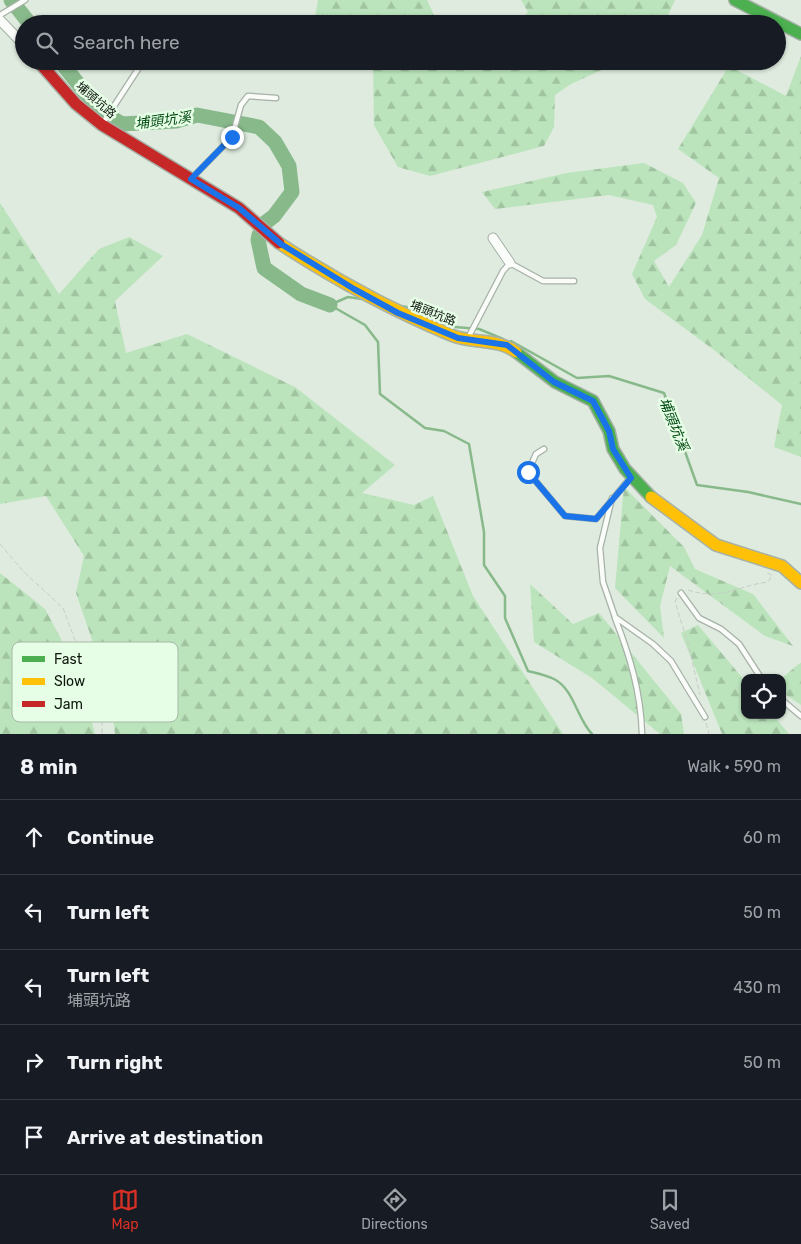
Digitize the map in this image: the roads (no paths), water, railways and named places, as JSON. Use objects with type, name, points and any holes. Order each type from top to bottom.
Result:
[{"type":"street","points":[[735,0],[764,15]]},
{"type":"street","points":[[0,20],[15,36]]},
{"type":"street","points":[[786,26],[801,34]]},
{"type":"street","name":"埔頭坑路","points":[[46,70],[76,104],[102,125],[239,208],[281,244],[354,289],[398,313],[458,338],[469,336],[507,345],[554,382],[593,401],[609,431],[613,449],[631,478],[656,502],[716,544],[782,566],[801,583]]},
{"type":"street","points":[[493,238],[510,263]]},
{"type":"lane","points":[[0,14],[25,0]]},
{"type":"lane","points":[[102,125],[113,104],[137,70]]},
{"type":"lane","points":[[191,179],[232,137],[241,106],[248,96],[276,98]]},
{"type":"lane","points":[[469,336],[503,271],[510,263],[543,281],[574,281]]},
{"type":"lane","points":[[544,449],[536,454],[528,472],[565,516],[596,519],[631,478]]},
{"type":"lane","points":[[612,498],[600,548],[603,582],[632,662],[641,712],[642,734]]},
{"type":"lane","points":[[681,593],[699,618],[721,629],[739,644],[758,674]]},
{"type":"lane","points":[[615,617],[653,644],[671,661],[705,717]]},
{"type":"lane","points":[[786,703],[801,716]]},
{"type":"waterway","name":"埔頭坑溪","points":[[11,0],[23,15]]},
{"type":"waterway","name":"埔頭坑溪","points":[[67,70],[100,111],[122,124],[176,121],[197,115],[259,127],[275,142],[289,166],[292,192],[274,216],[261,226]]},
{"type":"waterway","name":"埔頭坑溪","points":[[259,235],[258,240],[264,268],[301,294],[330,305]]},
{"type":"waterway","name":"埔頭坑溪","points":[[332,304],[348,297],[362,299]]},
{"type":"waterway","points":[[330,305],[365,325],[378,342],[380,394],[425,428],[444,431],[469,444],[484,532],[484,565],[505,596],[505,618],[528,671],[548,676],[561,684],[571,697],[592,734]]},
{"type":"waterway","name":"埔頭坑溪","points":[[401,306],[412,308],[436,322]]},
{"type":"waterway","name":"埔頭坑溪","points":[[443,326],[479,329],[503,339]]},
{"type":"waterway","name":"埔頭坑溪","points":[[511,341],[577,378],[609,376],[664,393],[697,485],[748,492],[801,504]]}]
